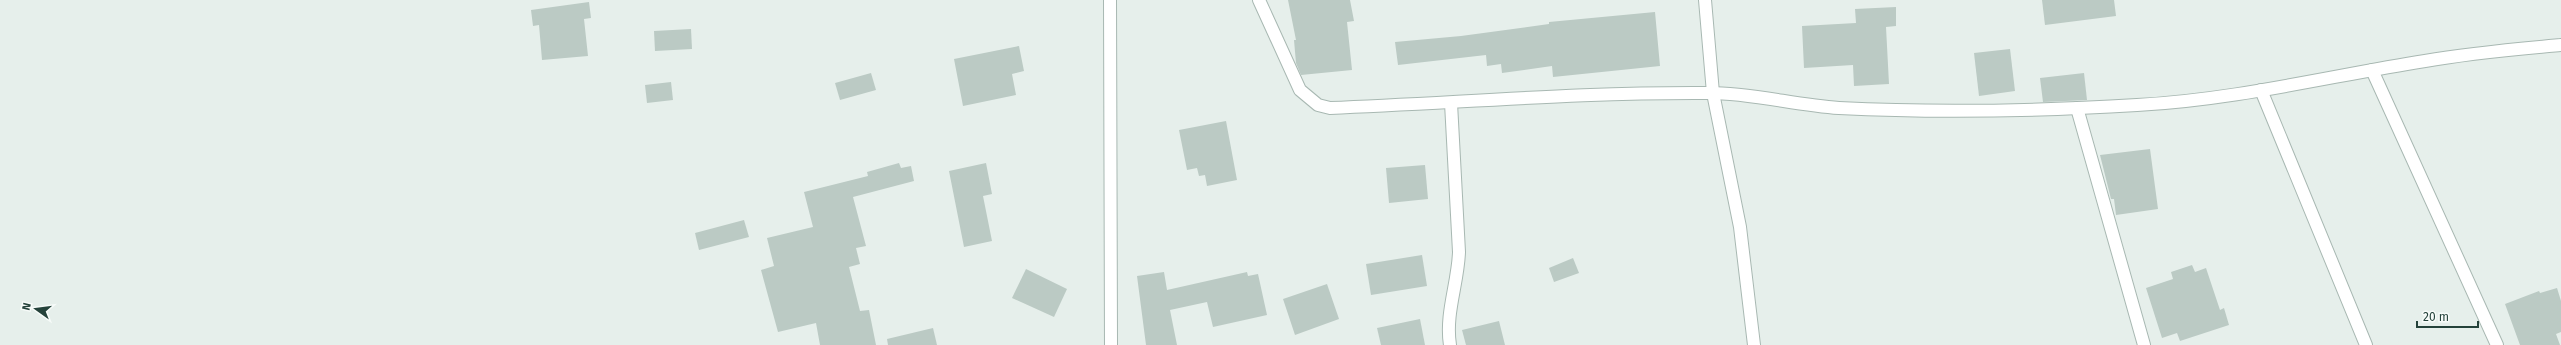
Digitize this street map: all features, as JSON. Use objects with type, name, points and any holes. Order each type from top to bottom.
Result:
[{"type":"street","points":[[1110,0],[1111,345]]},
{"type":"street","points":[[1259,0],[1300,90],[1318,105],[1330,108],[1451,103],[1566,95],[1713,93],[1836,107],[1973,110],[2141,105],[2261,90],[2473,53],[2561,44]]},
{"type":"street","points":[[1706,0],[1713,93],[1740,227],[1754,345]]},
{"type":"street","points":[[2372,70],[2497,345]]},
{"type":"street","points":[[2261,90],[2366,345]]},
{"type":"street","points":[[1450,345],[1450,313],[1458,273],[1459,252],[1451,103]]},
{"type":"street","points":[[2077,108],[2144,345]]},
{"type":"building","points":[[1288,0],[1350,0],[1354,21],[1347,22],[1352,70],[1301,75],[1296,63],[1294,40],[1296,40]]},
{"type":"building","points":[[2042,0],[2114,0],[2116,16],[2045,25]]},
{"type":"building","points":[[589,2],[591,18],[584,19],[588,56],[542,60],[539,25],[533,26],[531,10]]},
{"type":"building","points":[[1896,7],[1896,26],[1886,27],[1889,84],[1854,86],[1853,65],[1804,68],[1802,26],[1856,23],[1855,9]]},
{"type":"building","points":[[1655,12],[1660,66],[1553,77],[1552,66],[1502,73],[1501,64],[1487,66],[1486,55],[1398,65],[1395,42],[1461,36],[1549,24],[1549,22]]},
{"type":"building","points":[[691,29],[692,49],[655,51],[654,31]]},
{"type":"building","points":[[1019,46],[1024,71],[1012,74],[1016,95],[963,106],[954,59]]},
{"type":"building","points":[[2010,49],[2015,91],[1979,96],[1974,53]]},
{"type":"building","points":[[871,73],[876,90],[840,100],[835,83]]},
{"type":"building","points":[[2084,73],[2087,100],[2043,102],[2040,78]]},
{"type":"building","points":[[671,82],[673,100],[647,103],[645,85]]},
{"type":"building","points":[[1226,121],[1237,180],[1207,186],[1205,175],[1199,176],[1197,168],[1187,170],[1179,130]]},
{"type":"building","points":[[2150,149],[2158,209],[2116,215],[2114,199],[2111,199],[2100,155]]},
{"type":"building","points":[[899,163],[901,168],[911,166],[914,181],[853,197],[866,246],[856,248],[860,264],[849,267],[860,311],[869,310],[876,345],[820,345],[816,323],[778,332],[761,270],[774,266],[767,238],[813,227],[804,192],[868,176],[867,172]]},
{"type":"building","points":[[986,163],[992,194],[983,196],[992,241],[964,247],[949,171]]},
{"type":"building","points":[[1425,165],[1428,199],[1389,203],[1386,168]]},
{"type":"building","points":[[744,220],[749,237],[699,250],[695,233]]},
{"type":"building","points":[[1422,255],[1427,286],[1371,295],[1366,264]]},
{"type":"building","points":[[1573,258],[1579,273],[1554,282],[1549,268]]},
{"type":"building","points":[[2192,265],[2195,272],[2206,268],[2220,310],[2224,308],[2229,325],[2180,341],[2177,333],[2162,338],[2146,288],[2173,279],[2171,272]]},
{"type":"building","points":[[1026,269],[1067,289],[1054,317],[1012,298]]},
{"type":"building","points":[[1164,272],[1167,290],[1247,272],[1248,276],[1258,274],[1267,315],[1213,327],[1207,302],[1170,310],[1177,345],[1146,345],[1137,276]]},
{"type":"building","points":[[1327,284],[1339,319],[1295,335],[1283,299]]},
{"type":"building","points":[[2557,288],[2561,301],[2561,332],[2556,334],[2560,345],[2520,345],[2505,304],[2539,291],[2540,293]]},
{"type":"building","points":[[1420,319],[1425,345],[1381,345],[1377,328]]},
{"type":"building","points":[[1499,321],[1505,345],[1466,345],[1462,330]]},
{"type":"building","points":[[933,328],[937,345],[888,345],[887,339]]}]
